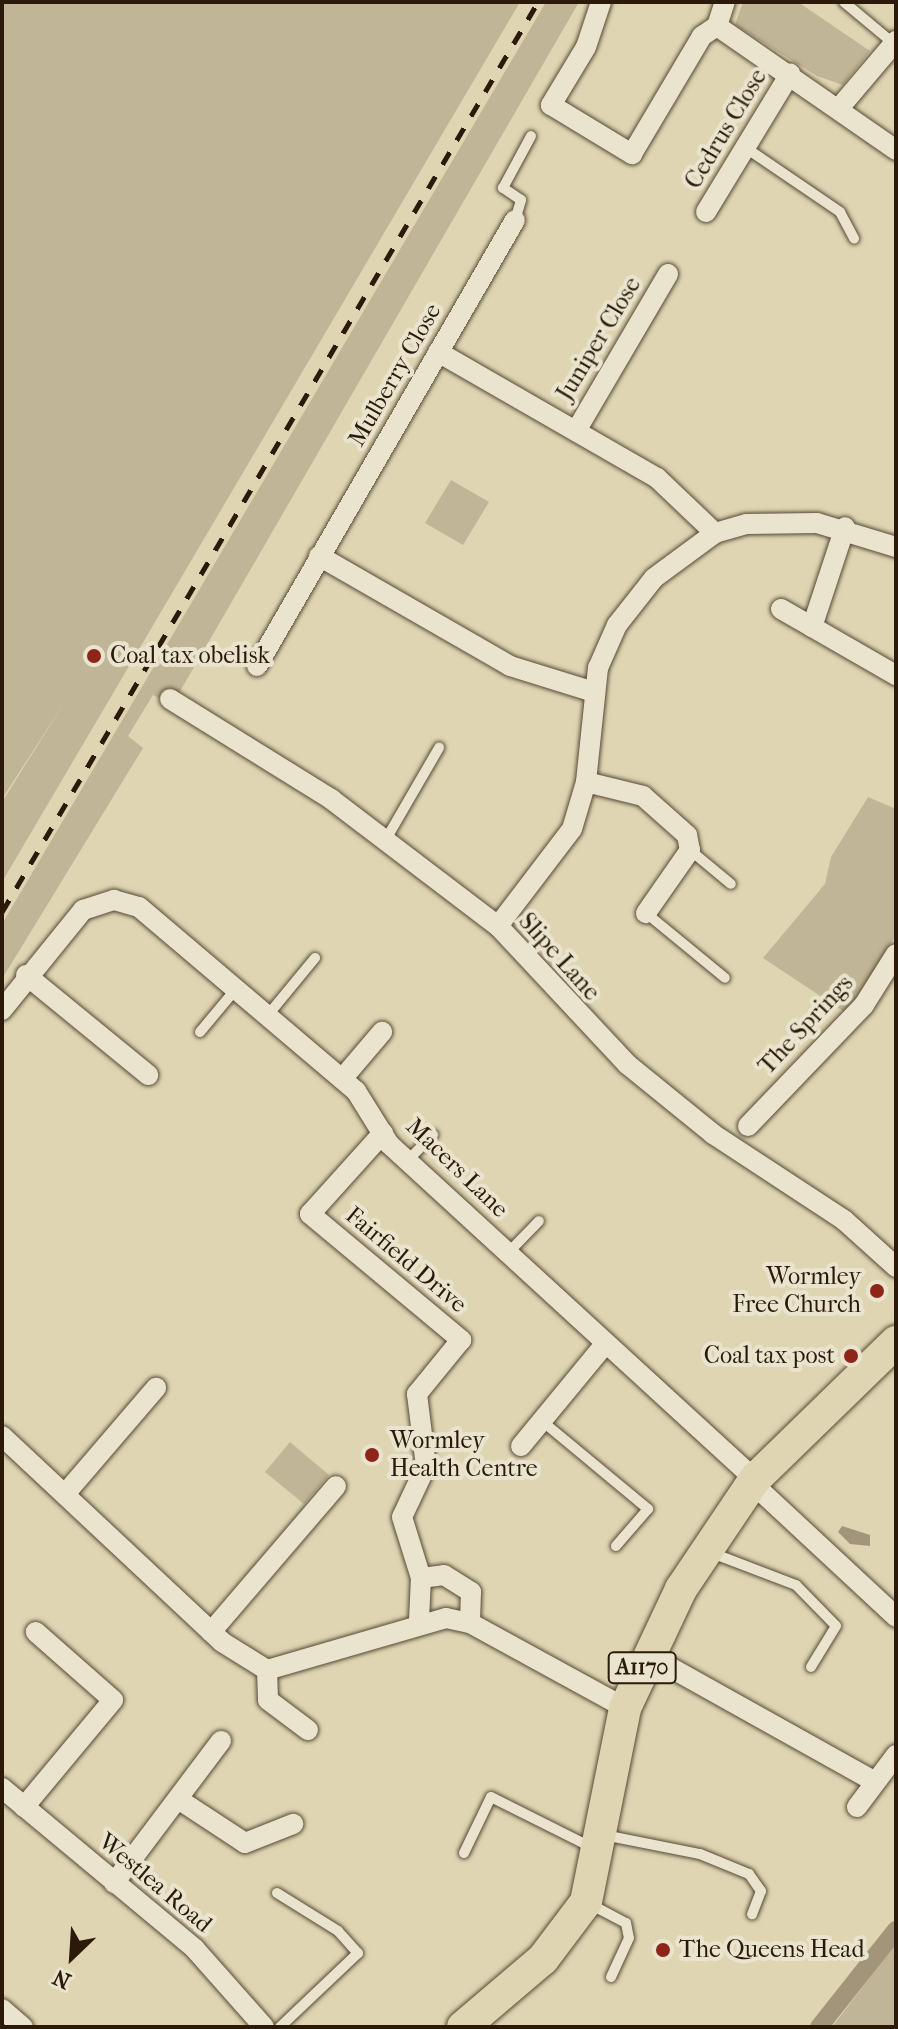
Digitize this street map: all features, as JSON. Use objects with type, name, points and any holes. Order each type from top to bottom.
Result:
[{"type":"main road","name":"A1170","points":[[463,2027],[543,1959],[586,1902],[601,1843],[625,1708],[648,1655],[707,1550],[754,1481],[896,1342]]},
{"type":"street","points":[[601,2],[586,47],[551,105],[632,154],[702,36],[717,26],[725,2]]},
{"type":"street","points":[[717,26],[840,107],[896,150]]},
{"type":"street","points":[[840,107],[895,42]]},
{"type":"street","name":"Cedrus Close","points":[[706,212],[790,74]]},
{"type":"street","name":"Mulberry Close","points":[[257,666],[515,220]]},
{"type":"street","name":"Juniper Close","points":[[576,431],[668,274]]},
{"type":"street","name":"Juniper Close","points":[[438,352],[657,478],[715,533]]},
{"type":"street","points":[[498,926],[563,846],[586,782],[591,691],[629,607],[676,558],[715,533],[776,522],[845,527],[896,547]]},
{"type":"street","points":[[812,627],[845,527]]},
{"type":"street","points":[[319,556],[510,666],[591,691]]},
{"type":"street","points":[[781,609],[896,675]]},
{"type":"street","name":"Slipe Lane","points":[[170,699],[307,782],[498,926],[627,1064],[713,1134],[833,1211],[896,1267]]},
{"type":"street","points":[[586,782],[654,802],[680,826],[690,850],[646,913]]},
{"type":"street","name":"Macers Lane","points":[[26,975],[83,910],[123,900],[268,1015],[342,1079],[407,1161],[509,1252],[896,1617]]},
{"type":"street","name":"The Springs","points":[[748,1126],[864,1005],[896,954]]},
{"type":"street","points":[[2,1010],[26,975],[148,1075]]},
{"type":"street","points":[[342,1079],[382,1032]]},
{"type":"street","name":"Fairfield Drive","points":[[383,1133],[310,1214],[461,1340],[417,1394],[426,1466],[402,1517],[421,1578],[419,1620]]},
{"type":"street","points":[[521,1446],[605,1344]]},
{"type":"street","points":[[65,1494],[156,1388]]},
{"type":"street","points":[[2,1436],[211,1632],[267,1670],[318,1660],[419,1620],[470,1623],[625,1708]]},
{"type":"street","points":[[211,1632],[336,1486]]},
{"type":"street","points":[[421,1578],[459,1580],[474,1601],[470,1623]]},
{"type":"street","points":[[24,1807],[113,1700],[36,1632]]},
{"type":"street","points":[[648,1655],[875,1782]]},
{"type":"street","points":[[267,1670],[268,1700],[308,1730]]},
{"type":"street","points":[[114,1883],[221,1741]]},
{"type":"street","points":[[857,1807],[896,1755]]},
{"type":"street","name":"Westlea Road","points":[[2,1788],[230,1983],[264,2027]]},
{"type":"street","points":[[178,1799],[245,1843],[293,1824]]},
{"type":"street","points":[[2,2009],[23,2027]]},
{"type":"lane","points":[[844,2],[895,42]]},
{"type":"lane","points":[[515,220],[521,200],[503,188],[531,136]]},
{"type":"lane","points":[[746,148],[840,212],[854,238]]},
{"type":"lane","points":[[385,841],[439,748]]},
{"type":"lane","points":[[690,850],[731,884]]},
{"type":"lane","points":[[646,913],[725,978]]},
{"type":"lane","points":[[268,1015],[315,958]]},
{"type":"lane","points":[[200,1032],[236,989]]},
{"type":"lane","points":[[407,1161],[433,1135]]},
{"type":"lane","points":[[509,1252],[539,1221]]},
{"type":"lane","points":[[542,1421],[648,1509],[616,1546]]},
{"type":"lane","points":[[707,1550],[807,1593],[837,1631],[811,1667]]},
{"type":"lane","points":[[464,1853],[491,1797],[601,1843],[700,1854],[749,1874],[761,1891],[752,1914]]},
{"type":"lane","points":[[277,1893],[338,1931],[358,1953],[280,2027]]},
{"type":"lane","points":[[586,1902],[626,1923],[629,1938],[611,1977]]},
{"type":"shaded area","points":[[2,2],[520,2],[2,882],[2,802],[66,700],[2,799]]},
{"type":"shaded area","points":[[546,2],[579,2],[179,693],[168,703],[153,695],[128,736],[143,748],[2,979],[2,924]]},
{"type":"shaded area","points":[[743,2],[798,2],[870,51],[843,85],[817,76],[735,25]]},
{"type":"shaded area","points":[[451,480],[489,502],[463,545],[425,523]]},
{"type":"shaded area","points":[[868,797],[896,809],[896,935],[846,1013],[763,958],[825,884],[831,857]]},
{"type":"shaded area","points":[[290,1442],[329,1475],[304,1504],[265,1472]]},
{"type":"shaded area","points":[[842,1526],[870,1535],[870,1546],[850,1544],[838,1532]]},
{"type":"shaded area","points":[[896,1943],[896,2027],[832,2027]]},
{"type":"waterway","points":[[819,2027],[896,1930]]},
{"type":"railway","points":[[2,912],[538,2]]},
{"type":"place","name":"Coal tax obelisk","points":[[94,656]]},
{"type":"place","name":"Wormley Free Church","points":[[877,1291]]},
{"type":"place","name":"Coal tax post","points":[[851,1356]]},
{"type":"place","name":"Wormley Health Centre","points":[[372,1455]]},
{"type":"place","name":"The Queens Head","points":[[663,1950]]}]
